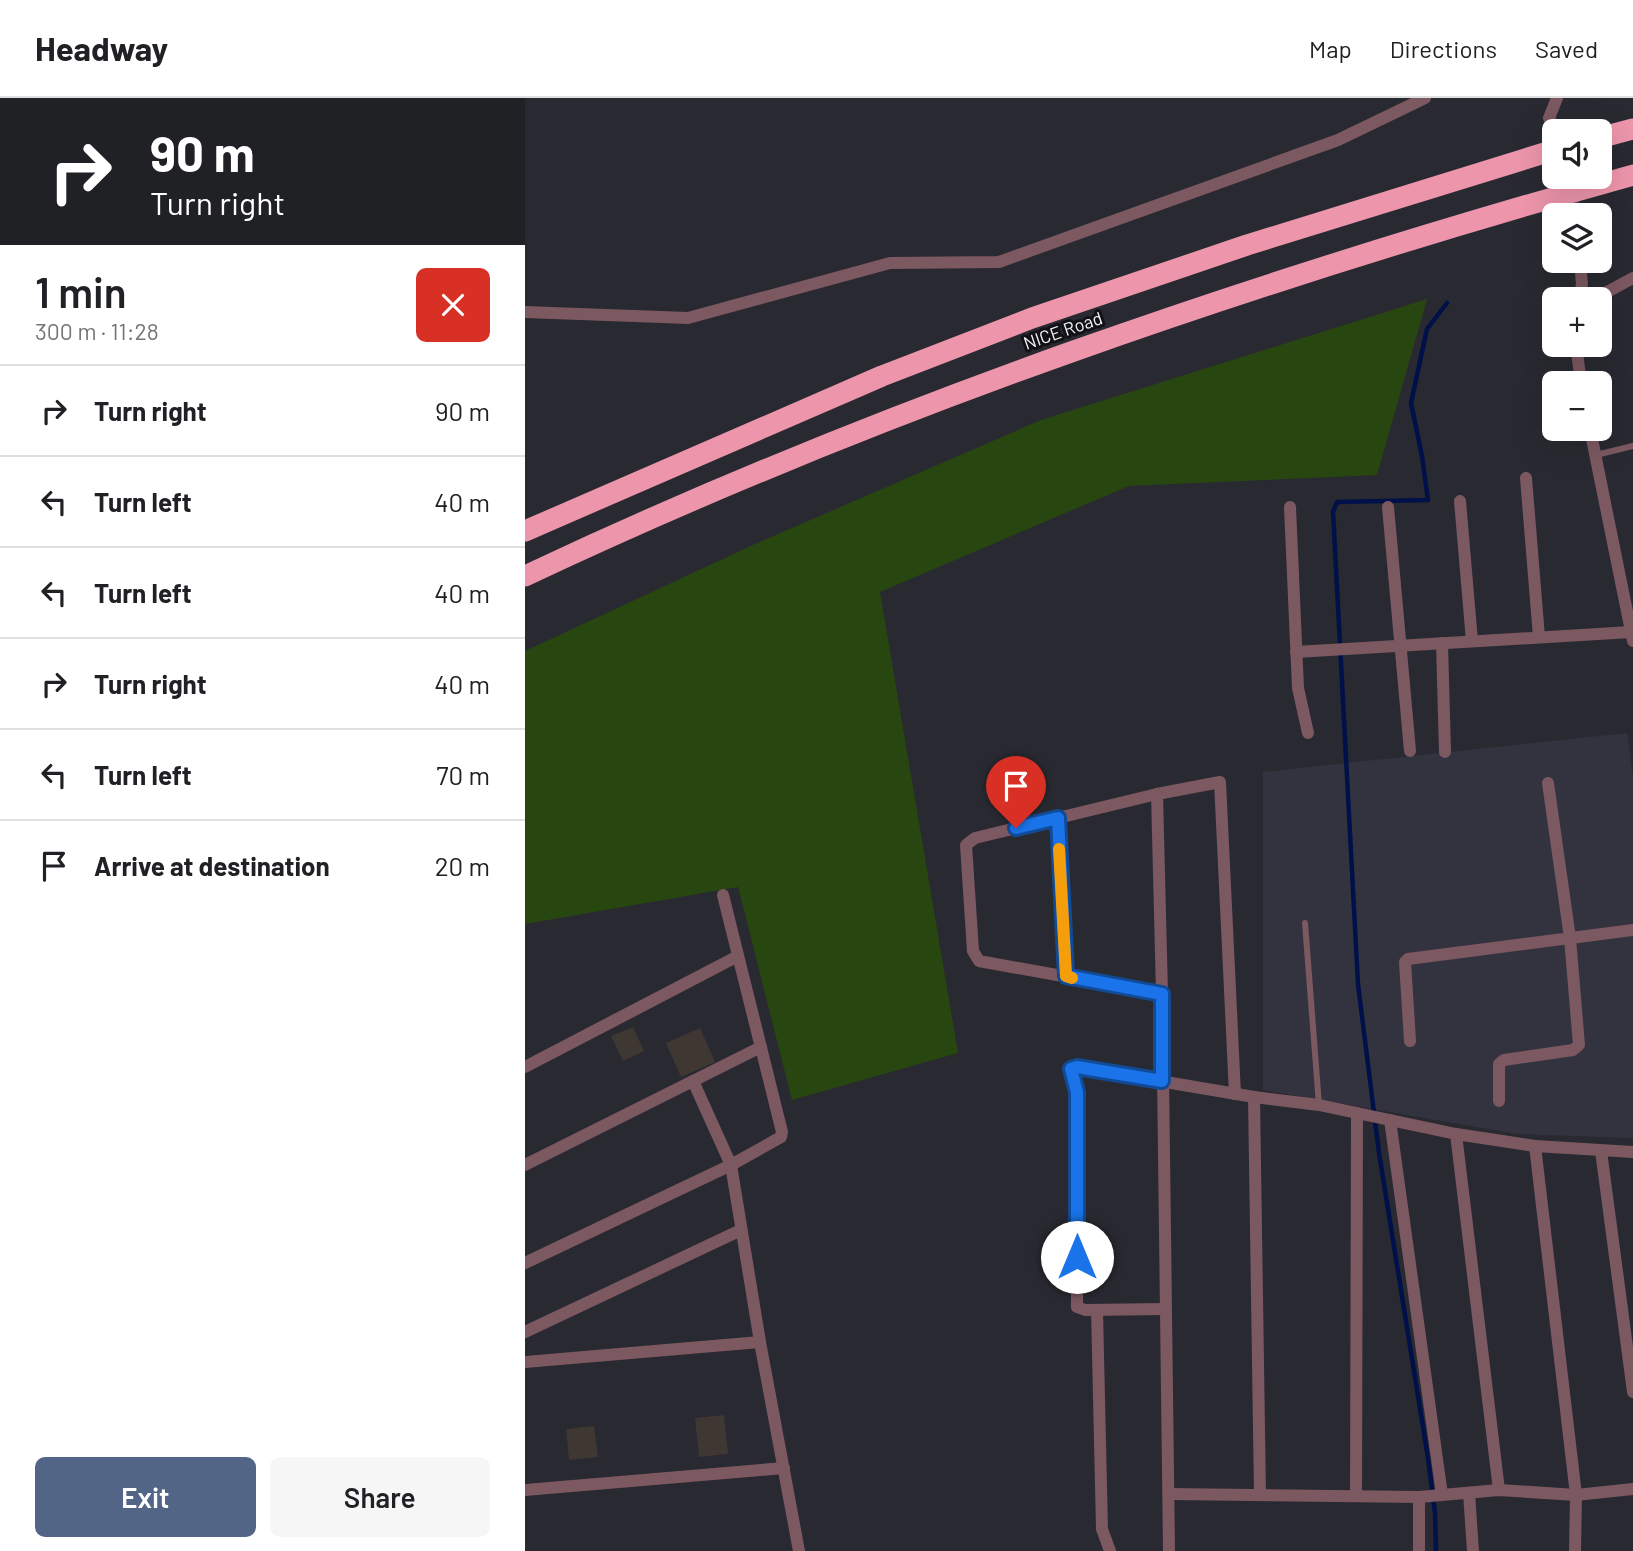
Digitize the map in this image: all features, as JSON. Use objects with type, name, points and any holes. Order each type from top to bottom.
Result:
[{"type":"highway","points":[[1612,135],[1633,129]]},
{"type":"highway","name":"NICE Road","points":[[525,531],[882,376],[1032,318],[1247,245],[1542,154]]},
{"type":"highway","name":"NICE Road","points":[[525,576],[612,535],[815,449],[1046,360],[1260,286],[1633,175]]},
{"type":"street","points":[[525,312],[688,318],[890,263],[999,262],[1338,140],[1425,98]]},
{"type":"street","points":[[1550,119],[1557,98]]},
{"type":"street","points":[[1612,289],[1633,278]]},
{"type":"street","points":[[1296,652],[1539,637],[1632,636],[1593,441]]},
{"type":"street","points":[[1526,478],[1539,637]]},
{"type":"street","points":[[1459,500],[1472,641]]},
{"type":"street","points":[[1290,507],[1298,688],[1308,733]]},
{"type":"street","points":[[1388,507],[1410,751]]},
{"type":"street","points":[[1442,642],[1445,751]]},
{"type":"street","points":[[1162,994],[979,961],[975,957],[966,845],[975,838],[1157,794],[1220,782],[1235,1094]]},
{"type":"street","points":[[1499,1101],[1499,1064],[1504,1060],[1573,1050],[1579,1045],[1570,938],[1548,783]]},
{"type":"street","points":[[1157,794],[1170,1551]]},
{"type":"street","points":[[525,1263],[731,1166],[781,1137],[782,1132],[723,895]]},
{"type":"street","points":[[1411,1041],[1405,962],[1409,959],[1633,930]]},
{"type":"street","points":[[525,1067],[738,956]]},
{"type":"street","points":[[525,1165],[761,1047]]},
{"type":"street","points":[[1166,1309],[1097,1310],[1077,1307],[1077,1092],[1071,1069],[1077,1067],[1254,1097],[1319,1105],[1456,1134],[1535,1146],[1633,1152]]},
{"type":"street","points":[[693,1081],[731,1166],[799,1551]]},
{"type":"street","points":[[1254,1097],[1261,1495]]},
{"type":"street","points":[[1356,1496],[1357,1113]]},
{"type":"street","points":[[1390,1120],[1442,1495]]},
{"type":"street","points":[[1456,1134],[1500,1490]]},
{"type":"street","points":[[1535,1146],[1576,1494],[1575,1551]]},
{"type":"street","points":[[1601,1151],[1633,1392]]},
{"type":"street","points":[[525,1332],[741,1230]]},
{"type":"street","points":[[1097,1310],[1102,1529],[1110,1551]]},
{"type":"street","points":[[525,1362],[760,1342]]},
{"type":"street","points":[[525,1490],[785,1468]]},
{"type":"street","points":[[1170,1494],[1419,1497],[1500,1490],[1576,1494],[1633,1489]]},
{"type":"street","points":[[1469,1493],[1473,1551]]},
{"type":"street","points":[[1419,1497],[1419,1551]]},
{"type":"lane","points":[[1596,455],[1633,446]]},
{"type":"lane","points":[[1058,818],[1066,976]]},
{"type":"lane","points":[[1305,923],[1319,1105]]},
{"type":"shaded area","points":[[1627,733],[1633,776],[1633,1138],[1517,1134],[1263,1090],[1263,772]]},
{"type":"green space","points":[[1427,299],[1377,475],[1129,486],[880,592],[958,1053],[792,1100],[738,887],[525,924],[525,651],[755,544],[1041,420]]},
{"type":"building","points":[[633,1027],[644,1051],[623,1061],[611,1036]]},
{"type":"building","points":[[700,1028],[715,1062],[681,1077],[666,1043]]},
{"type":"building","points":[[724,1415],[728,1454],[699,1457],[695,1418]]},
{"type":"building","points":[[594,1426],[598,1457],[569,1460],[566,1429]]},
{"type":"waterway","points":[[1436,1551],[1435,1513],[1428,1458],[1379,1153],[1358,984],[1333,512],[1337,502],[1428,500],[1411,403],[1427,329],[1447,303]]},
{"type":"tunnel","points":[[1570,189],[1573,203]]},
{"type":"slow traffic","points":[[1059,849],[1066,976],[1072,978]]},
{"type":"route","points":[[1016,828],[1058,818],[1066,976],[1162,994],[1162,1081],[1077,1067],[1071,1069],[1077,1092],[1077,1257]]}]
